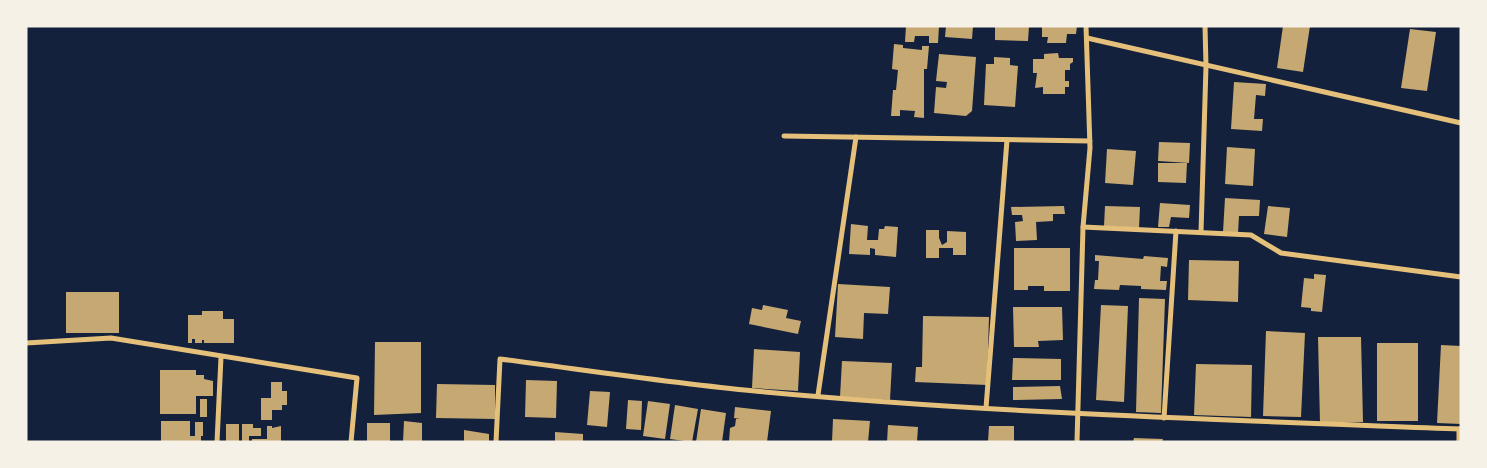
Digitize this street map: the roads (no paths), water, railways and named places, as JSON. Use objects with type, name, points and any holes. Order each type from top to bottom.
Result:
[{"type":"street","points":[[1077,442],[1083,227],[1090,141],[1086,26]]},
{"type":"street","points":[[1201,232],[1206,66],[1205,26]]},
{"type":"street","points":[[1087,38],[1461,123]]},
{"type":"street","points":[[784,136],[1090,141]]},
{"type":"street","points":[[818,396],[856,137]]},
{"type":"street","points":[[986,408],[1007,140]]},
{"type":"street","points":[[1083,227],[1251,235],[1281,253],[1461,277]]},
{"type":"street","points":[[1164,418],[1176,231]]},
{"type":"street","points":[[26,343],[111,338],[357,378],[351,442]]},
{"type":"street","points":[[217,442],[221,356]]},
{"type":"street","points":[[496,442],[500,359],[754,391],[818,396],[1164,418],[1460,429],[1459,442]]}]
